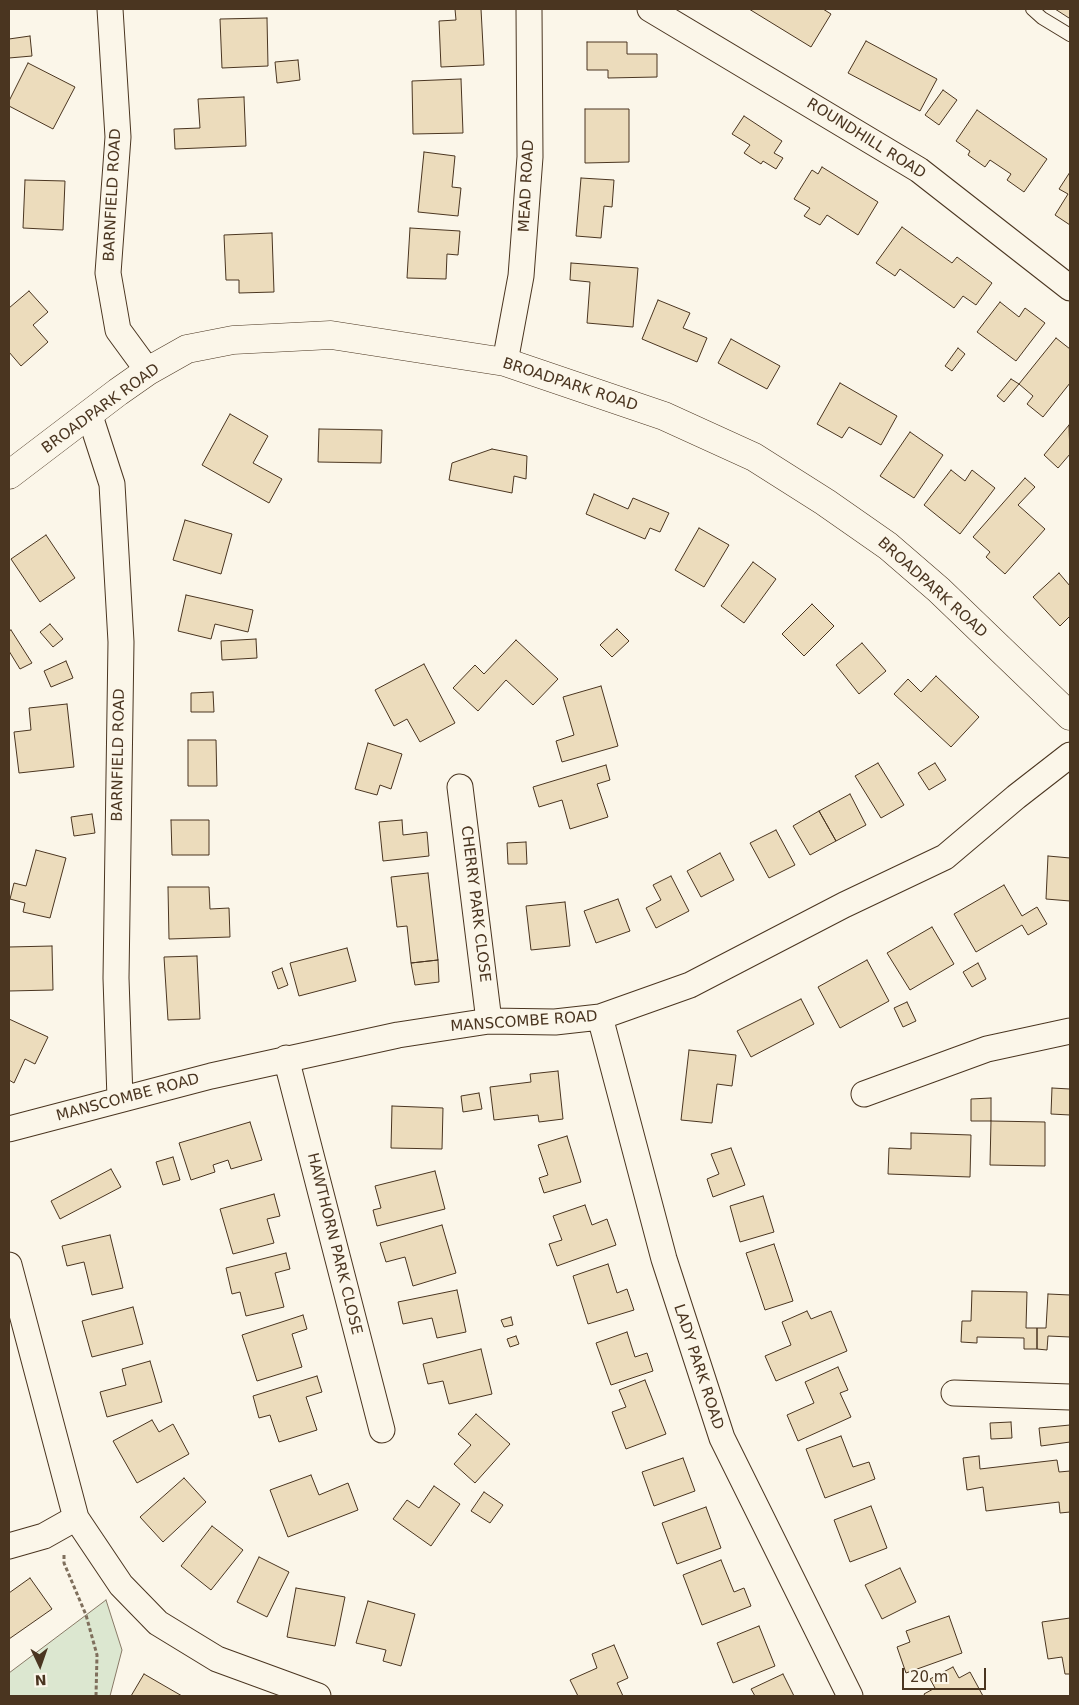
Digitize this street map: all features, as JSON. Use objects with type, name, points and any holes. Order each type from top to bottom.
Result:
[{"type":"street","name":"BARNFIELD ROAD","points":[[110,9],[118,137],[108,272],[118,330],[148,371]]},
{"type":"street","name":"MEAD ROAD","points":[[505,362],[521,276],[530,157],[530,9]]},
{"type":"street","name":"ROUNDHILL ROAD","points":[[650,9],[919,170],[1070,288]]},
{"type":"street","name":"BROADPARK ROAD","points":[[9,475],[148,371],[187,349],[233,340],[331,335],[505,362],[664,416],[754,457],[825,502],[888,546],[939,590],[1070,716]]},
{"type":"street","name":"BARNFIELD ROAD","points":[[90,416],[112,484],[121,642],[116,978],[120,1099]]},
{"type":"street","name":"MANSCOMBE ROAD","points":[[9,1129],[120,1099],[286,1058],[398,1034],[489,1021],[555,1022],[600,1017],[690,984],[844,905],[945,857],[1016,797],[1070,755]]},
{"type":"street","name":"CHERRY PARK CLOSE","points":[[460,787],[489,1021]]},
{"type":"street","name":"LADY PARK ROAD","points":[[600,1017],[664,1259],[722,1438],[850,1696]]},
{"type":"street","points":[[864,1094],[986,1049],[1070,1030]]},
{"type":"street","name":"HAWTHORN PARK CLOSE","points":[[286,1058],[382,1430]]},
{"type":"street","points":[[9,1266],[70,1521],[121,1586],[158,1623],[217,1659],[318,1696]]},
{"type":"street","points":[[954,1393],[1070,1397]]},
{"type":"street","points":[[9,1546],[44,1536],[70,1521]]},
{"type":"lane","points":[[1032,9],[1042,18],[1070,35]]},
{"type":"path","points":[[70,1521],[64,1564],[86,1615],[96,1655],[96,1696]]},
{"type":"green space","points":[[106,1600],[122,1650],[110,1696],[9,1696],[9,1673]]},
{"type":"building","points":[[455,9],[481,9],[484,65],[441,67],[439,21],[456,20]]},
{"type":"building","points":[[749,9],[823,9],[831,14],[811,47]]},
{"type":"building","points":[[1055,9],[1070,9],[1069,18]]},
{"type":"building","points":[[267,18],[268,66],[222,68],[220,19]]},
{"type":"building","points":[[30,36],[32,56],[9,58],[9,39]]},
{"type":"building","points":[[866,41],[937,79],[920,111],[848,73]]},
{"type":"building","points":[[587,42],[627,42],[627,54],[657,54],[657,77],[608,78],[608,70],[587,70]]},
{"type":"building","points":[[298,60],[300,80],[277,83],[275,62]]},
{"type":"building","points":[[28,63],[75,87],[53,129],[9,106],[9,101]]},
{"type":"building","points":[[461,79],[463,133],[413,134],[412,81]]},
{"type":"building","points":[[943,90],[957,100],[939,125],[925,115]]},
{"type":"building","points":[[244,97],[246,146],[175,149],[174,129],[200,128],[198,99]]},
{"type":"building","points":[[585,109],[629,109],[629,162],[585,163]]},
{"type":"building","points":[[977,110],[1047,159],[1024,192],[1007,180],[1011,174],[990,160],[985,167],[968,155],[970,151],[956,141]]},
{"type":"building","points":[[744,116],[782,141],[774,153],[783,158],[776,169],[763,161],[761,164],[744,153],[750,145],[732,134]]},
{"type":"building","points":[[424,152],[455,156],[452,187],[461,188],[458,216],[418,212]]},
{"type":"building","points":[[822,167],[878,202],[858,235],[827,215],[820,225],[804,216],[810,208],[794,199],[812,170],[818,174]]},
{"type":"building","points":[[1070,172],[1070,225],[1055,215],[1068,194],[1059,189]]},
{"type":"building","points":[[581,178],[614,180],[612,207],[604,206],[601,238],[576,236]]},
{"type":"building","points":[[25,180],[65,181],[63,230],[23,228]]},
{"type":"building","points":[[902,227],[952,263],[957,257],[992,283],[976,305],[963,296],[954,308],[900,269],[895,276],[876,263]]},
{"type":"building","points":[[410,228],[460,231],[458,255],[447,254],[446,279],[407,278]]},
{"type":"building","points":[[272,233],[274,292],[239,293],[239,280],[226,280],[224,235]]},
{"type":"building","points":[[571,263],[638,268],[633,327],[587,323],[590,282],[570,280]]},
{"type":"building","points":[[29,291],[48,312],[33,325],[48,342],[21,366],[9,352],[9,308]]},
{"type":"building","points":[[658,300],[690,313],[683,328],[707,338],[697,362],[642,339]]},
{"type":"building","points":[[1000,302],[1019,317],[1025,308],[1045,323],[1016,361],[977,332]]},
{"type":"building","points":[[1056,338],[1070,349],[1070,383],[1043,417],[1027,404],[1033,396],[1019,384]]},
{"type":"building","points":[[731,339],[780,366],[767,389],[718,363]]},
{"type":"building","points":[[958,348],[965,354],[952,371],[945,366]]},
{"type":"building","points":[[1011,379],[1019,384],[1004,402],[997,396]]},
{"type":"building","points":[[840,383],[897,416],[881,445],[849,427],[842,438],[817,424]]},
{"type":"building","points":[[230,414],[268,436],[253,463],[282,479],[269,503],[202,465]]},
{"type":"building","points":[[1069,425],[1070,454],[1058,468],[1044,455]]},
{"type":"building","points":[[319,429],[382,430],[381,463],[318,462]]},
{"type":"building","points":[[910,432],[943,455],[914,498],[880,476]]},
{"type":"building","points":[[492,449],[527,456],[526,479],[514,476],[512,493],[449,480],[452,463]]},
{"type":"building","points":[[951,470],[965,481],[972,470],[995,488],[960,534],[924,505]]},
{"type":"building","points":[[1025,478],[1035,487],[1018,505],[1045,529],[1005,574],[986,557],[990,552],[973,537]]},
{"type":"building","points":[[594,494],[628,509],[633,498],[669,513],[660,532],[650,528],[645,539],[586,514]]},
{"type":"building","points":[[185,520],[232,534],[221,574],[173,560]]},
{"type":"building","points":[[699,528],[729,545],[704,587],[675,570]]},
{"type":"building","points":[[46,535],[75,578],[40,602],[11,559]]},
{"type":"building","points":[[753,562],[776,579],[744,623],[721,606]]},
{"type":"building","points":[[1059,573],[1070,586],[1070,616],[1060,626],[1033,597]]},
{"type":"building","points":[[186,595],[253,610],[248,632],[215,624],[211,639],[178,631]]},
{"type":"building","points":[[812,604],[834,626],[804,656],[782,634]]},
{"type":"building","points":[[50,624],[63,639],[53,647],[40,632]]},
{"type":"building","points":[[617,629],[629,641],[612,657],[600,645]]},
{"type":"building","points":[[11,630],[32,663],[20,669],[9,651],[9,631]]},
{"type":"building","points":[[256,639],[257,658],[222,660],[221,641]]},
{"type":"building","points":[[516,640],[558,679],[533,705],[506,680],[478,711],[453,688],[475,665],[484,674]]},
{"type":"building","points":[[862,643],[886,671],[859,694],[836,665]]},
{"type":"building","points":[[66,661],[73,678],[51,687],[44,671]]},
{"type":"building","points":[[424,664],[455,723],[420,742],[407,719],[394,726],[375,690]]},
{"type":"building","points":[[936,676],[979,717],[951,747],[894,694],[908,679],[921,692]]},
{"type":"building","points":[[601,686],[618,746],[562,762],[556,741],[574,735],[563,697]]},
{"type":"building","points":[[213,692],[214,712],[191,712],[191,693]]},
{"type":"building","points":[[67,704],[74,767],[19,773],[14,732],[31,730],[29,708]]},
{"type":"building","points":[[188,740],[216,740],[217,786],[188,786]]},
{"type":"building","points":[[368,743],[402,754],[391,789],[380,785],[377,795],[355,789]]},
{"type":"building","points":[[878,763],[904,805],[881,818],[855,776]]},
{"type":"building","points":[[935,763],[946,780],[929,790],[918,773]]},
{"type":"building","points":[[606,765],[610,780],[597,784],[608,817],[570,829],[562,800],[539,807],[533,787]]},
{"type":"building","points":[[850,794],[866,825],[836,841],[819,811]]},
{"type":"building","points":[[819,811],[836,841],[810,855],[793,826]]},
{"type":"building","points":[[92,814],[95,833],[74,836],[71,817]]},
{"type":"building","points":[[171,820],[209,820],[209,855],[172,855]]},
{"type":"building","points":[[402,820],[403,835],[427,832],[429,856],[383,861],[379,822]]},
{"type":"building","points":[[776,830],[795,865],[769,878],[750,843]]},
{"type":"building","points":[[526,842],[527,864],[508,864],[507,843]]},
{"type":"building","points":[[36,850],[66,858],[50,918],[23,912],[25,903],[10,899],[14,883],[26,886]]},
{"type":"building","points":[[720,853],[734,880],[701,897],[687,871]]},
{"type":"building","points":[[1048,856],[1070,858],[1070,901],[1046,899]]},
{"type":"building","points":[[428,873],[438,960],[411,963],[407,926],[397,927],[391,877]]},
{"type":"building","points":[[671,876],[689,911],[656,928],[646,908],[661,900],[653,885]]},
{"type":"building","points":[[1004,885],[1022,916],[1037,907],[1047,924],[1028,935],[1022,925],[976,952],[954,914]]},
{"type":"building","points":[[168,887],[209,887],[210,909],[229,908],[230,937],[169,939]]},
{"type":"building","points":[[618,899],[630,931],[596,943],[584,911]]},
{"type":"building","points":[[565,902],[570,946],[531,950],[526,906]]},
{"type":"building","points":[[932,927],[954,964],[910,990],[887,953]]},
{"type":"building","points":[[52,946],[53,990],[9,991],[9,947]]},
{"type":"building","points":[[347,948],[356,981],[299,996],[290,963]]},
{"type":"building","points":[[197,956],[200,1019],[168,1020],[164,957]]},
{"type":"building","points":[[438,960],[439,982],[415,985],[411,963]]},
{"type":"building","points":[[867,960],[889,1001],[840,1028],[818,987]]},
{"type":"building","points":[[978,963],[986,979],[972,987],[963,972]]},
{"type":"building","points":[[282,968],[288,985],[278,989],[272,972]]},
{"type":"building","points":[[801,999],[814,1024],[751,1057],[737,1031]]},
{"type":"building","points":[[907,1002],[916,1021],[903,1027],[894,1008]]},
{"type":"building","points":[[9,1019],[48,1037],[35,1064],[25,1059],[14,1083],[9,1080]]},
{"type":"building","points":[[689,1050],[736,1055],[732,1086],[717,1084],[712,1123],[681,1120]]},
{"type":"building","points":[[558,1071],[563,1119],[539,1122],[538,1115],[494,1120],[490,1087],[531,1082],[530,1074]]},
{"type":"building","points":[[1052,1088],[1070,1089],[1070,1115],[1051,1114]]},
{"type":"building","points":[[479,1093],[482,1109],[463,1112],[461,1096]]},
{"type":"building","points":[[991,1098],[991,1121],[971,1121],[971,1099]]},
{"type":"building","points":[[392,1106],[443,1108],[442,1149],[391,1148]]},
{"type":"building","points":[[991,1121],[1045,1122],[1045,1166],[990,1165]]},
{"type":"building","points":[[250,1122],[262,1160],[231,1169],[228,1160],[213,1165],[215,1172],[191,1180],[179,1143]]},
{"type":"building","points":[[911,1133],[971,1135],[970,1177],[888,1174],[889,1148],[911,1149]]},
{"type":"building","points":[[567,1136],[581,1182],[544,1193],[539,1178],[548,1175],[538,1145]]},
{"type":"building","points":[[731,1148],[745,1185],[713,1197],[707,1179],[719,1174],[711,1154]]},
{"type":"building","points":[[173,1157],[180,1180],[163,1185],[156,1162]]},
{"type":"building","points":[[111,1169],[121,1187],[60,1219],[51,1201]]},
{"type":"building","points":[[435,1171],[445,1209],[377,1226],[373,1210],[381,1208],[375,1186]]},
{"type":"building","points":[[274,1194],[280,1216],[267,1219],[274,1243],[233,1254],[220,1209]]},
{"type":"building","points":[[763,1196],[774,1232],[740,1242],[730,1206]]},
{"type":"building","points":[[585,1205],[592,1225],[607,1219],[616,1245],[557,1266],[549,1244],[562,1240],[553,1216]]},
{"type":"building","points":[[442,1225],[456,1273],[413,1286],[405,1257],[386,1262],[380,1243]]},
{"type":"building","points":[[110,1235],[123,1288],[92,1295],[84,1262],[67,1266],[62,1246]]},
{"type":"building","points":[[774,1244],[793,1301],[765,1310],[746,1253]]},
{"type":"building","points":[[286,1253],[290,1269],[275,1273],[284,1307],[246,1316],[240,1292],[232,1294],[226,1268]]},
{"type":"building","points":[[608,1264],[617,1293],[627,1289],[634,1310],[588,1324],[573,1276]]},
{"type":"building","points":[[457,1290],[466,1332],[437,1338],[432,1318],[403,1324],[398,1302]]},
{"type":"building","points":[[972,1291],[1027,1292],[1026,1328],[1037,1328],[1037,1349],[1024,1349],[1024,1338],[977,1337],[977,1343],[961,1342],[962,1321],[971,1321]]},
{"type":"building","points":[[1048,1294],[1070,1295],[1070,1337],[1048,1336],[1047,1350],[1037,1349],[1037,1328],[1046,1328]]},
{"type":"building","points":[[133,1307],[143,1344],[92,1357],[82,1321]]},
{"type":"building","points":[[807,1311],[811,1319],[831,1311],[847,1351],[776,1381],[765,1356],[791,1345],[782,1322]]},
{"type":"building","points":[[303,1315],[307,1329],[292,1334],[302,1367],[257,1381],[242,1335]]},
{"type":"building","points":[[511,1317],[513,1325],[504,1327],[501,1320]]},
{"type":"building","points":[[627,1332],[635,1357],[647,1353],[653,1371],[611,1385],[596,1343]]},
{"type":"building","points":[[516,1336],[519,1344],[510,1347],[507,1339]]},
{"type":"building","points":[[481,1349],[492,1394],[449,1404],[443,1381],[428,1384],[423,1364]]},
{"type":"building","points":[[150,1361],[162,1402],[107,1417],[100,1392],[126,1385],[122,1369]]},
{"type":"building","points":[[838,1367],[848,1390],[840,1393],[851,1417],[798,1441],[787,1415],[814,1403],[805,1382]]},
{"type":"building","points":[[317,1376],[322,1392],[306,1397],[317,1430],[279,1442],[270,1415],[259,1418],[253,1396]]},
{"type":"building","points":[[645,1380],[666,1434],[626,1449],[612,1412],[626,1407],[619,1390]]},
{"type":"building","points":[[476,1414],[510,1444],[475,1483],[454,1464],[471,1445],[458,1434]]},
{"type":"building","points":[[152,1420],[159,1432],[173,1424],[189,1454],[137,1483],[113,1441]]},
{"type":"building","points":[[1011,1422],[1012,1438],[991,1439],[990,1423]]},
{"type":"building","points":[[1070,1425],[1070,1442],[1041,1446],[1039,1428]]},
{"type":"building","points":[[841,1436],[853,1467],[869,1462],[875,1479],[825,1498],[806,1449]]},
{"type":"building","points":[[979,1456],[980,1469],[1057,1460],[1059,1472],[1070,1471],[1070,1512],[1060,1513],[1059,1502],[986,1511],[983,1487],[967,1490],[963,1458]]},
{"type":"building","points":[[683,1458],[695,1491],[654,1506],[642,1472]]},
{"type":"building","points":[[311,1475],[319,1495],[348,1483],[358,1510],[288,1537],[270,1490]]},
{"type":"building","points":[[184,1478],[206,1502],[163,1542],[140,1517]]},
{"type":"building","points":[[434,1486],[460,1504],[431,1546],[393,1519],[407,1500],[419,1508]]},
{"type":"building","points":[[484,1492],[503,1505],[490,1523],[471,1511]]},
{"type":"building","points":[[871,1506],[887,1548],[850,1562],[834,1520]]},
{"type":"building","points":[[706,1507],[721,1548],[677,1564],[662,1523]]},
{"type":"building","points":[[212,1526],[243,1550],[211,1590],[181,1566]]},
{"type":"building","points":[[259,1557],[289,1572],[267,1617],[237,1602]]},
{"type":"building","points":[[721,1560],[734,1592],[744,1588],[751,1606],[702,1625],[683,1575]]},
{"type":"building","points":[[900,1568],[916,1602],[882,1619],[865,1585]]},
{"type":"building","points":[[30,1578],[52,1609],[9,1639],[9,1593]]},
{"type":"building","points":[[296,1588],[345,1597],[335,1646],[287,1637]]},
{"type":"building","points":[[368,1601],[415,1614],[401,1666],[383,1661],[386,1650],[356,1643]]},
{"type":"building","points":[[949,1616],[962,1653],[906,1673],[897,1647],[910,1642],[906,1631]]},
{"type":"building","points":[[1070,1618],[1070,1674],[1065,1674],[1062,1657],[1048,1659],[1042,1622]]},
{"type":"building","points":[[759,1626],[775,1666],[733,1683],[717,1643]]},
{"type":"building","points":[[614,1645],[628,1678],[617,1683],[623,1696],[578,1696],[570,1680],[597,1668],[592,1654]]},
{"type":"building","points":[[953,1667],[959,1678],[970,1672],[983,1696],[925,1696],[924,1694],[935,1688],[930,1679]]},
{"type":"building","points":[[144,1674],[182,1696],[131,1696]]},
{"type":"building","points":[[783,1674],[794,1696],[755,1696],[751,1689]]}]
